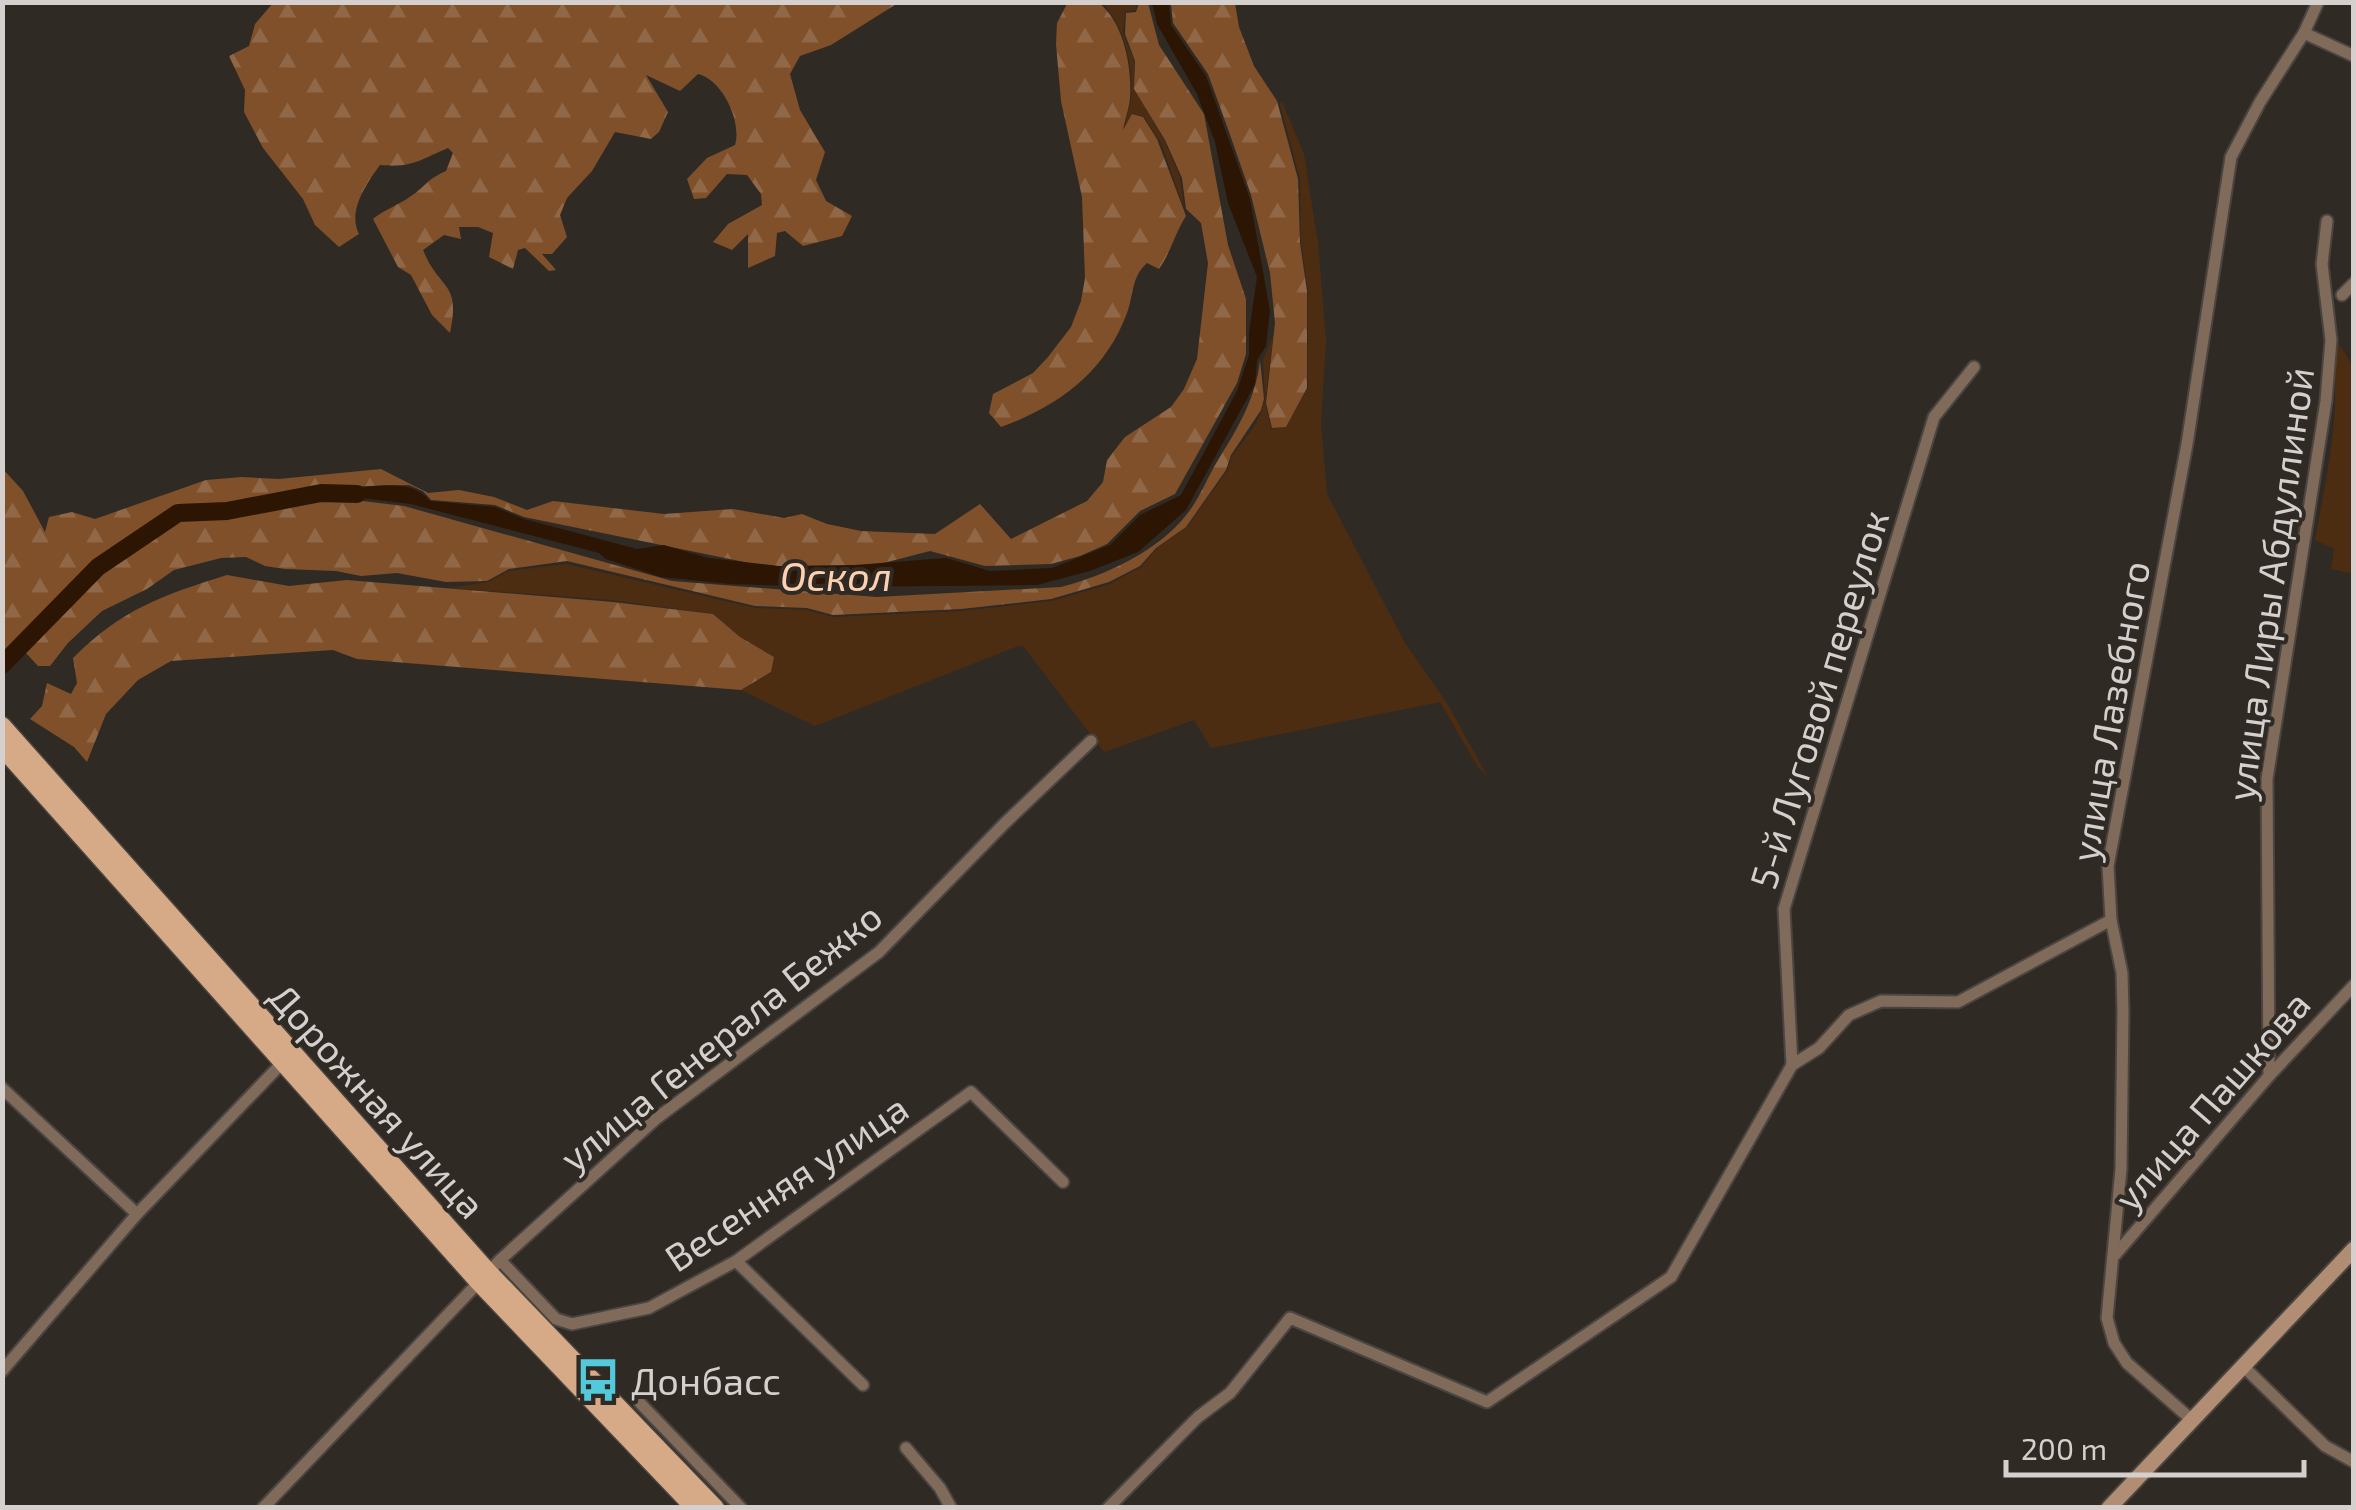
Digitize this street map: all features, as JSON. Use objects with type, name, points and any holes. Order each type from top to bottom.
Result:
[{"type":"main road","name":"Дорожная улица","points":[[6,741],[288,1058],[715,1508]]},
{"type":"main road","points":[[2109,1508],[2354,1249]]},
{"type":"main road","name":"Дорожная улица","points":[[489,1271],[696,1508]]},
{"type":"main road","points":[[2119,1508],[2192,1422]]},
{"type":"street","name":"улица Лазебного","points":[[2192,1422],[2127,1363],[2114,1344],[2106,1318],[2121,1169],[2124,1012],[2108,866],[2187,444],[2230,157],[2304,34],[2318,2]]},
{"type":"street","points":[[2304,34],[2354,56]]},
{"type":"street","name":"улица Лиры Абдуллиной","points":[[2269,1076],[2267,779],[2326,401],[2331,340],[2322,264],[2327,221]]},
{"type":"street","points":[[2342,295],[2354,283]]},
{"type":"street","name":"5-й Луговой переулок","points":[[1792,1065],[1784,909],[1934,417],[1974,367]]},
{"type":"street","name":"улица Генерала Бежко","points":[[263,1508],[489,1271],[657,1118],[880,952],[1004,823],[1091,741]]},
{"type":"street","points":[[1108,1508],[1198,1417],[1230,1392],[1290,1318],[1487,1402],[1671,1277],[1792,1065],[1819,1048],[1849,1015],[1882,1001],[1958,1002],[2111,920]]},
{"type":"street","name":"улица Пашкова","points":[[2115,1256],[2269,1076],[2354,986]]},
{"type":"street","points":[[2,1371],[137,1214],[288,1058]]},
{"type":"street","points":[[2,1088],[137,1214]]},
{"type":"street","name":"Весенняя улица","points":[[489,1271],[556,1319],[572,1324],[649,1308],[736,1261],[971,1092],[1063,1182]]},
{"type":"street","points":[[736,1261],[863,1384]]},
{"type":"street","points":[[2244,1367],[2326,1446],[2354,1462]]},
{"type":"street","points":[[640,1403],[741,1508]]},
{"type":"street","points":[[906,1448],[952,1508]]},
{"type":"shaded area","points":[[1102,3],[1138,3],[1135,10],[1125,12],[1123,33],[1134,61],[1134,89],[1180,177],[1184,208],[1161,143],[1144,117],[1132,113],[1124,132],[1131,100],[1129,61],[1117,23]]},
{"type":"shaded area","points":[[1282,102],[1304,154],[1318,243],[1326,340],[1321,424],[1327,494],[1405,643],[1447,703],[1487,776],[1440,702],[1211,748],[1194,720],[1104,752],[1024,647],[1018,646],[815,726],[741,690],[771,673],[774,657],[740,637],[713,614],[612,600],[449,588],[488,582],[509,571],[566,564],[755,608],[807,610],[833,617],[962,611],[1052,601],[1110,584],[1141,567],[1157,548],[1187,527],[1254,427],[1265,398],[1263,360],[1273,336],[1265,403],[1271,429],[1286,427],[1308,388],[1308,291],[1301,243],[1300,179]]},
{"type":"shaded area","points":[[2337,341],[2353,366],[2353,574],[2331,569],[2334,549],[2315,540],[2332,439]]},
{"type":"green space","points":[[273,2],[898,3],[831,45],[800,56],[790,74],[800,110],[825,152],[816,180],[826,201],[852,216],[842,236],[803,246],[785,231],[777,233],[775,256],[748,268],[748,234],[732,250],[713,242],[728,224],[762,205],[761,194],[747,175],[727,174],[706,198],[694,199],[687,179],[707,158],[735,145],[733,114],[723,93],[707,78],[698,74],[680,91],[646,75],[668,112],[659,132],[651,139],[615,132],[592,171],[567,198],[560,215],[567,237],[552,254],[542,254],[556,270],[549,271],[525,248],[518,250],[513,269],[489,257],[493,233],[478,227],[459,227],[461,239],[444,235],[423,250],[451,295],[450,333],[432,315],[411,275],[398,267],[373,219],[446,171],[453,153],[448,148],[408,164],[380,165],[357,207],[359,234],[339,247],[315,225],[303,199],[263,148],[244,112],[245,90],[229,56],[249,46],[255,24]]},
{"type":"green space","points":[[1068,2],[1099,3],[1115,22],[1130,73],[1130,98],[1123,130],[1132,114],[1143,117],[1157,139],[1186,216],[1159,269],[1147,263],[1138,274],[1118,334],[1093,369],[1042,409],[1001,427],[989,413],[993,394],[1033,373],[1048,357],[1071,327],[1085,278],[1082,197],[1061,101],[1056,44],[1057,23]]},
{"type":"green space","points":[[1139,3],[1148,3],[1159,45],[1204,114],[1228,245],[1246,299],[1246,354],[1237,383],[1175,494],[1140,511],[1107,544],[1051,564],[985,566],[930,551],[868,567],[764,566],[524,517],[495,505],[431,500],[409,485],[320,490],[226,507],[176,511],[97,564],[3,661],[2,468],[23,491],[45,532],[49,517],[72,512],[95,519],[206,480],[279,479],[381,469],[428,493],[459,490],[494,497],[527,510],[553,501],[664,514],[733,509],[784,518],[802,514],[861,531],[935,534],[980,504],[1011,539],[1087,501],[1103,482],[1107,460],[1125,437],[1171,407],[1184,389],[1197,359],[1208,263],[1201,223],[1186,209],[1182,178],[1165,140],[1134,89],[1135,61],[1125,34],[1126,13],[1136,12]]},
{"type":"green space","points":[[1171,3],[1235,3],[1239,27],[1254,66],[1277,101],[1298,179],[1300,243],[1307,291],[1307,388],[1286,427],[1272,428],[1266,403],[1275,323],[1270,273],[1251,195],[1208,74],[1173,23]]},
{"type":"green space","points":[[1260,360],[1264,399],[1261,410],[1186,527],[1156,548],[1140,566],[1109,582],[1051,599],[961,609],[833,615],[807,608],[755,606],[567,561],[509,569],[487,581],[446,582],[397,573],[361,576],[285,569],[265,566],[246,557],[221,558],[174,570],[147,589],[102,611],[50,666],[38,666],[25,652],[107,568],[180,519],[225,516],[311,500],[404,506],[672,581],[877,597],[1061,587],[1130,560],[1162,539],[1187,514],[1245,412]]},
{"type":"green space","points":[[227,575],[289,586],[347,580],[713,614],[740,637],[774,657],[771,672],[741,690],[357,659],[333,650],[171,661],[138,680],[106,714],[87,762],[74,747],[30,719],[42,706],[47,683],[71,694],[77,683],[73,658],[109,627],[163,597]]},
{"type":"water","points":[[1152,3],[1169,3],[1171,25],[1206,76],[1250,199],[1270,311],[1266,346],[1257,360],[1255,384],[1186,510],[1138,552],[1090,571],[1037,585],[731,584],[661,577],[606,559],[599,553],[411,504],[329,494],[369,487],[410,488],[430,501],[495,507],[524,519],[637,549],[664,545],[708,558],[779,566],[946,558],[990,571],[1052,568],[1110,545],[1140,515],[1181,495],[1237,391],[1249,355],[1257,277],[1228,203],[1215,142],[1197,94],[1157,24]]},
{"type":"waterway","name":"Оскол","points":[[2,665],[98,567],[178,513],[227,511],[321,493],[357,494]]},
{"type":"place","name":"Донбасс","points":[[598,1380]]}]
